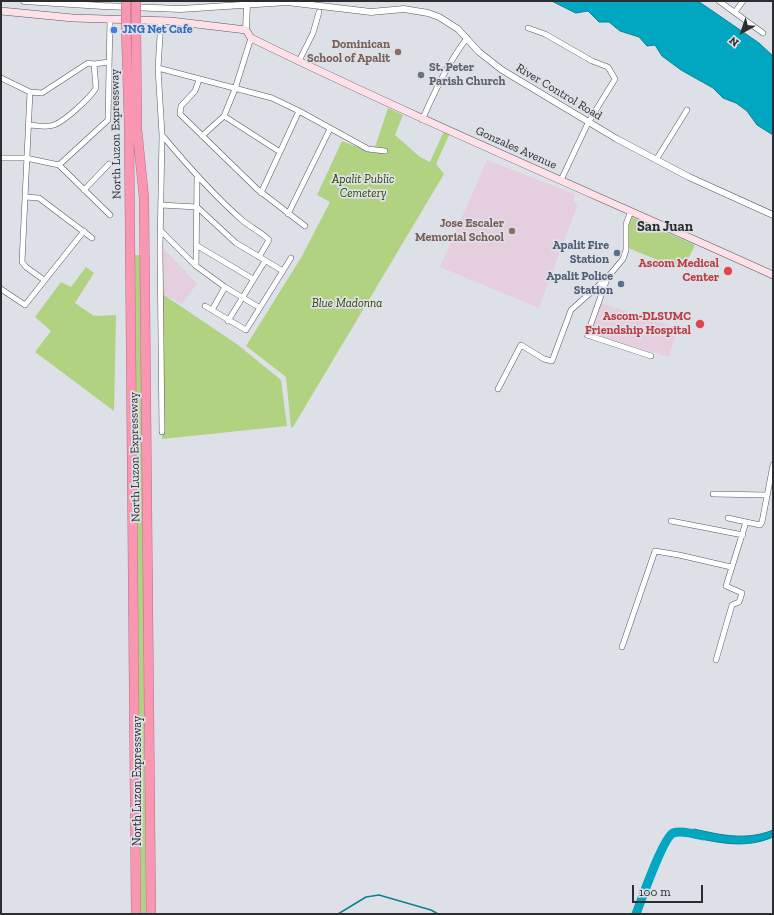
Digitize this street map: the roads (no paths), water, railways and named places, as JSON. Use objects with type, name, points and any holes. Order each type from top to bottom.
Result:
[{"type":"highway","name":"North Luzon Expressway","points":[[126,1],[129,132],[136,914]]},
{"type":"highway","name":"North Luzon Expressway","points":[[136,1],[137,129],[144,198],[150,914]]},
{"type":"main road","points":[[1,12],[110,20],[161,20],[246,30],[251,38]]},
{"type":"main road","name":"Gonzales Avenue","points":[[251,38],[422,120],[773,274]]},
{"type":"street","name":"River Control Road","points":[[24,1],[181,9],[287,2],[371,12],[416,10],[439,17],[458,29],[479,52],[502,70],[588,122],[656,160],[773,215]]},
{"type":"street","points":[[719,1],[763,33]]},
{"type":"street","points":[[735,12],[743,1]]},
{"type":"street","points":[[246,30],[248,4]]},
{"type":"street","points":[[299,62],[313,33],[319,12]]},
{"type":"street","points":[[59,165],[108,120],[110,20]]},
{"type":"street","points":[[161,20],[158,68],[162,135],[162,432]]},
{"type":"street","points":[[528,28],[545,34],[592,61],[608,67],[615,79],[588,122],[561,180]]},
{"type":"street","points":[[202,136],[224,116],[235,89],[251,38]]},
{"type":"street","points":[[422,120],[440,81],[457,51],[467,38]]},
{"type":"street","points":[[1,78],[30,92],[43,93],[88,62],[94,64],[110,62]]},
{"type":"street","points":[[29,125],[55,125],[75,110],[96,88],[94,64]]},
{"type":"street","points":[[158,68],[272,98],[368,149],[385,151]]},
{"type":"street","points":[[199,80],[195,91],[179,110],[180,114],[261,193],[305,226]]},
{"type":"street","points":[[30,92],[22,262],[26,267],[44,280]]},
{"type":"street","points":[[656,160],[687,110]]},
{"type":"street","points":[[261,193],[299,111]]},
{"type":"street","points":[[224,116],[280,152]]},
{"type":"street","points":[[288,214],[330,129]]},
{"type":"street","points":[[162,135],[197,177],[243,221],[269,240],[259,257]]},
{"type":"street","points":[[1,158],[26,158],[59,165],[110,215]]},
{"type":"street","points":[[84,190],[109,164]]},
{"type":"street","points":[[196,266],[197,177]]},
{"type":"street","points":[[25,197],[39,198],[92,238]]},
{"type":"street","points":[[161,205],[197,207],[236,243],[283,271]]},
{"type":"street","points":[[498,389],[521,345],[544,359],[552,361],[571,310],[607,278],[623,259],[626,250],[626,224],[631,211]]},
{"type":"street","points":[[1,289],[24,305],[84,231]]},
{"type":"street","points":[[161,231],[196,266],[225,287],[260,308]]},
{"type":"street","points":[[196,245],[253,279]]},
{"type":"street","points":[[205,306],[228,321],[246,330],[290,258]]},
{"type":"street","points":[[228,321],[265,261]]},
{"type":"street","points":[[607,278],[587,335],[651,356]]},
{"type":"street","points":[[212,310],[225,287]]},
{"type":"street","points":[[728,518],[760,525],[762,522],[773,465]]},
{"type":"street","points":[[713,494],[767,495]]},
{"type":"street","points":[[672,522],[743,535]]},
{"type":"street","points":[[716,660],[732,605],[740,601],[742,593],[726,586],[746,522]]},
{"type":"street","points":[[622,647],[655,551],[731,567]]},
{"type":"water","points":[[552,1],[698,1],[759,43],[773,56],[773,135],[757,125],[747,111],[736,103],[723,98],[713,88],[681,70],[662,56],[655,45],[647,46],[639,37],[620,31],[609,22],[599,22],[588,11],[576,13]]},
{"type":"water","points":[[694,829],[734,836],[753,835],[773,830],[773,837],[753,843],[722,843],[692,837]]},
{"type":"waterway","points":[[636,914],[658,857],[669,837],[676,832],[703,836]]},
{"type":"waterway","points":[[338,914],[366,897],[379,895],[431,910],[438,914]]},
{"type":"place","name":"JNG Net Cafe","points":[[114,30]]},
{"type":"place","name":"Dominican School of Apalit","points":[[398,52]]},
{"type":"place","name":"St. Peter Parish Church","points":[[421,75]]},
{"type":"place","name":"Jose Escaler Memorial School","points":[[512,231]]},
{"type":"place","name":"Apalit Fire Station","points":[[617,253]]},
{"type":"place","name":"Ascom Medical Center","points":[[728,271]]},
{"type":"place","name":"Apalit Police Station","points":[[621,284]]},
{"type":"place","name":"Ascom-DLSUMC Friendship Hospital","points":[[700,324]]},
{"type":"district","name":"San Juan","points":[[665,227]]},
{"type":"park label","name":"Apalit Public Cemetery","points":[[363,187]]},
{"type":"park label","name":"Blue Madonna","points":[[347,304]]}]
